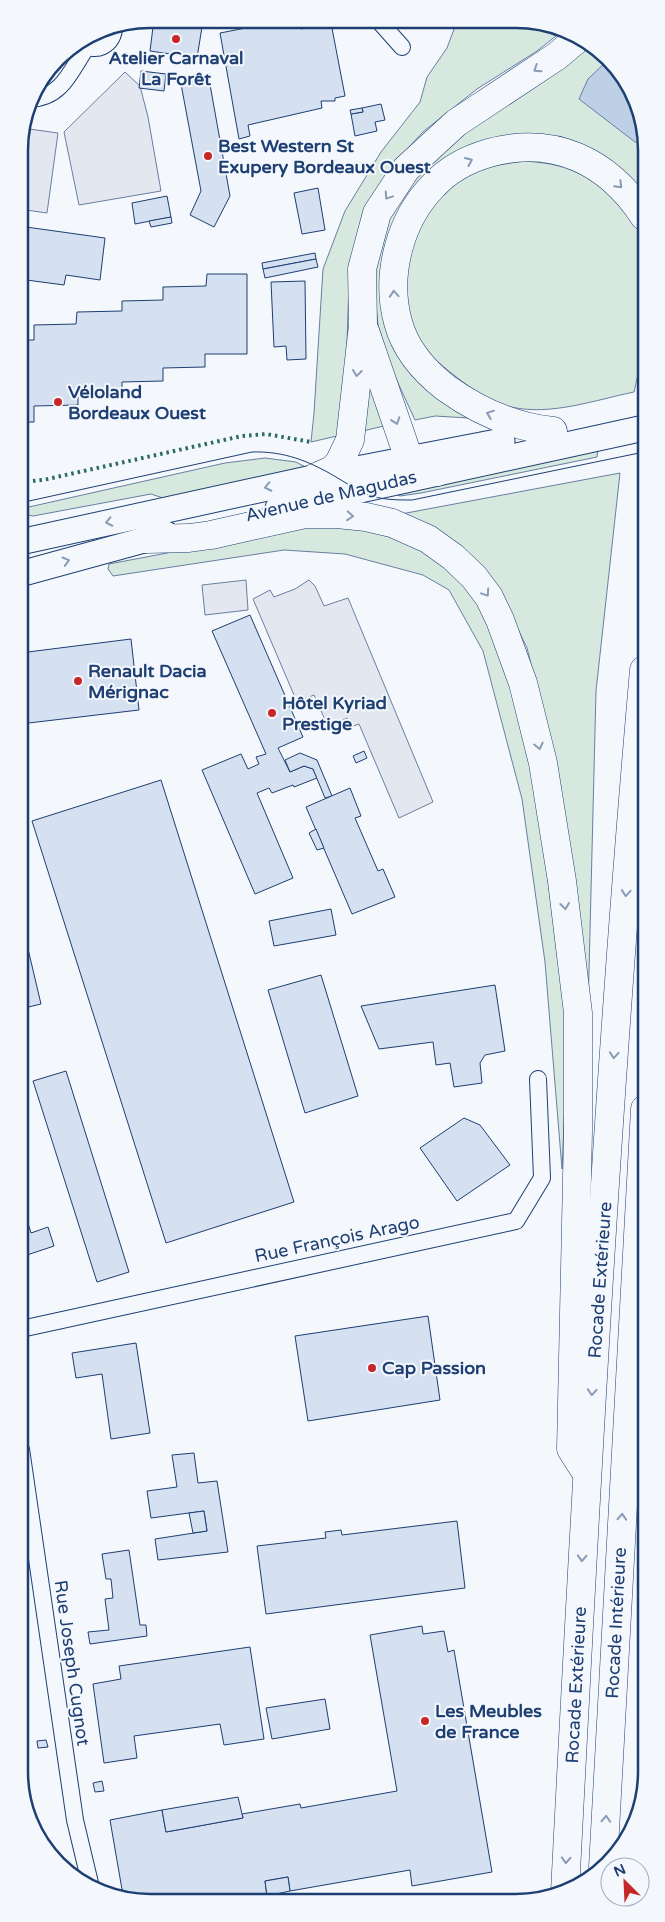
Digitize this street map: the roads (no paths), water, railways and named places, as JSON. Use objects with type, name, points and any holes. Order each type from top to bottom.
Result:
[{"type":"highway","points":[[316,477],[332,470],[340,463],[350,440],[363,325],[362,269],[377,212],[406,169],[456,123],[557,56],[573,42]]},
{"type":"highway","points":[[553,431],[518,425],[481,411],[459,397],[421,366],[409,347],[398,322],[393,291],[396,259],[403,232],[419,203],[434,184],[454,167],[480,156],[508,148],[557,149],[580,158],[603,171],[619,185],[638,207]]},
{"type":"highway","points":[[363,325],[408,459],[417,469],[424,472],[437,472]]},
{"type":"highway","points":[[146,539],[189,538],[211,535],[304,514],[366,517],[392,523],[428,539],[453,557],[474,577],[489,597],[500,620],[523,683],[543,763],[562,881],[578,1013],[578,1162],[571,1448],[587,1474]]},
{"type":"highway","name":"Rocade Extérieure","points":[[565,1883],[587,1474],[621,959],[638,750]]},
{"type":"highway","name":"Rocade Intérieure","points":[[604,1857],[637,1254]]},
{"type":"main road","name":"Avenue de Magudas","points":[[28,572],[146,539],[437,472],[600,429],[638,414]]},
{"type":"main road","name":"Avenue de Magudas","points":[[28,540],[316,477],[553,431],[638,428]]},
{"type":"street","points":[[385,28],[402,47]]},
{"type":"street","points":[[87,45],[94,48],[107,44],[114,33]]},
{"type":"street","points":[[39,99],[53,93],[66,82],[82,48]]},
{"type":"street","name":"Rue François Arago","points":[[28,1326],[516,1221],[542,1178],[538,1079]]},
{"type":"street","name":"Rue Joseph Cugnot","points":[[28,1497],[75,1820],[89,1878]]},
{"type":"water","points":[[603,64],[612,75],[631,110],[637,142],[579,99],[588,79]]},
{"type":"tram line","points":[[28,501],[252,452],[275,453],[296,458],[326,471],[372,496],[412,500],[638,453]]},
{"type":"place","name":"Atelier Carnaval La Forêt","points":[[176,39]]},
{"type":"place","name":"Best Western St Exupery Bordeaux Ouest","points":[[208,156]]},
{"type":"place","name":"Véloland Bordeaux Ouest","points":[[58,402]]},
{"type":"place","name":"Renault Dacia Mérignac","points":[[78,681]]},
{"type":"place","name":"Hôtel Kyriad Prestige","points":[[272,713]]},
{"type":"place","name":"Cap Passion","points":[[372,1368]]},
{"type":"place","name":"Les Meubles de France","points":[[425,1721]]}]
